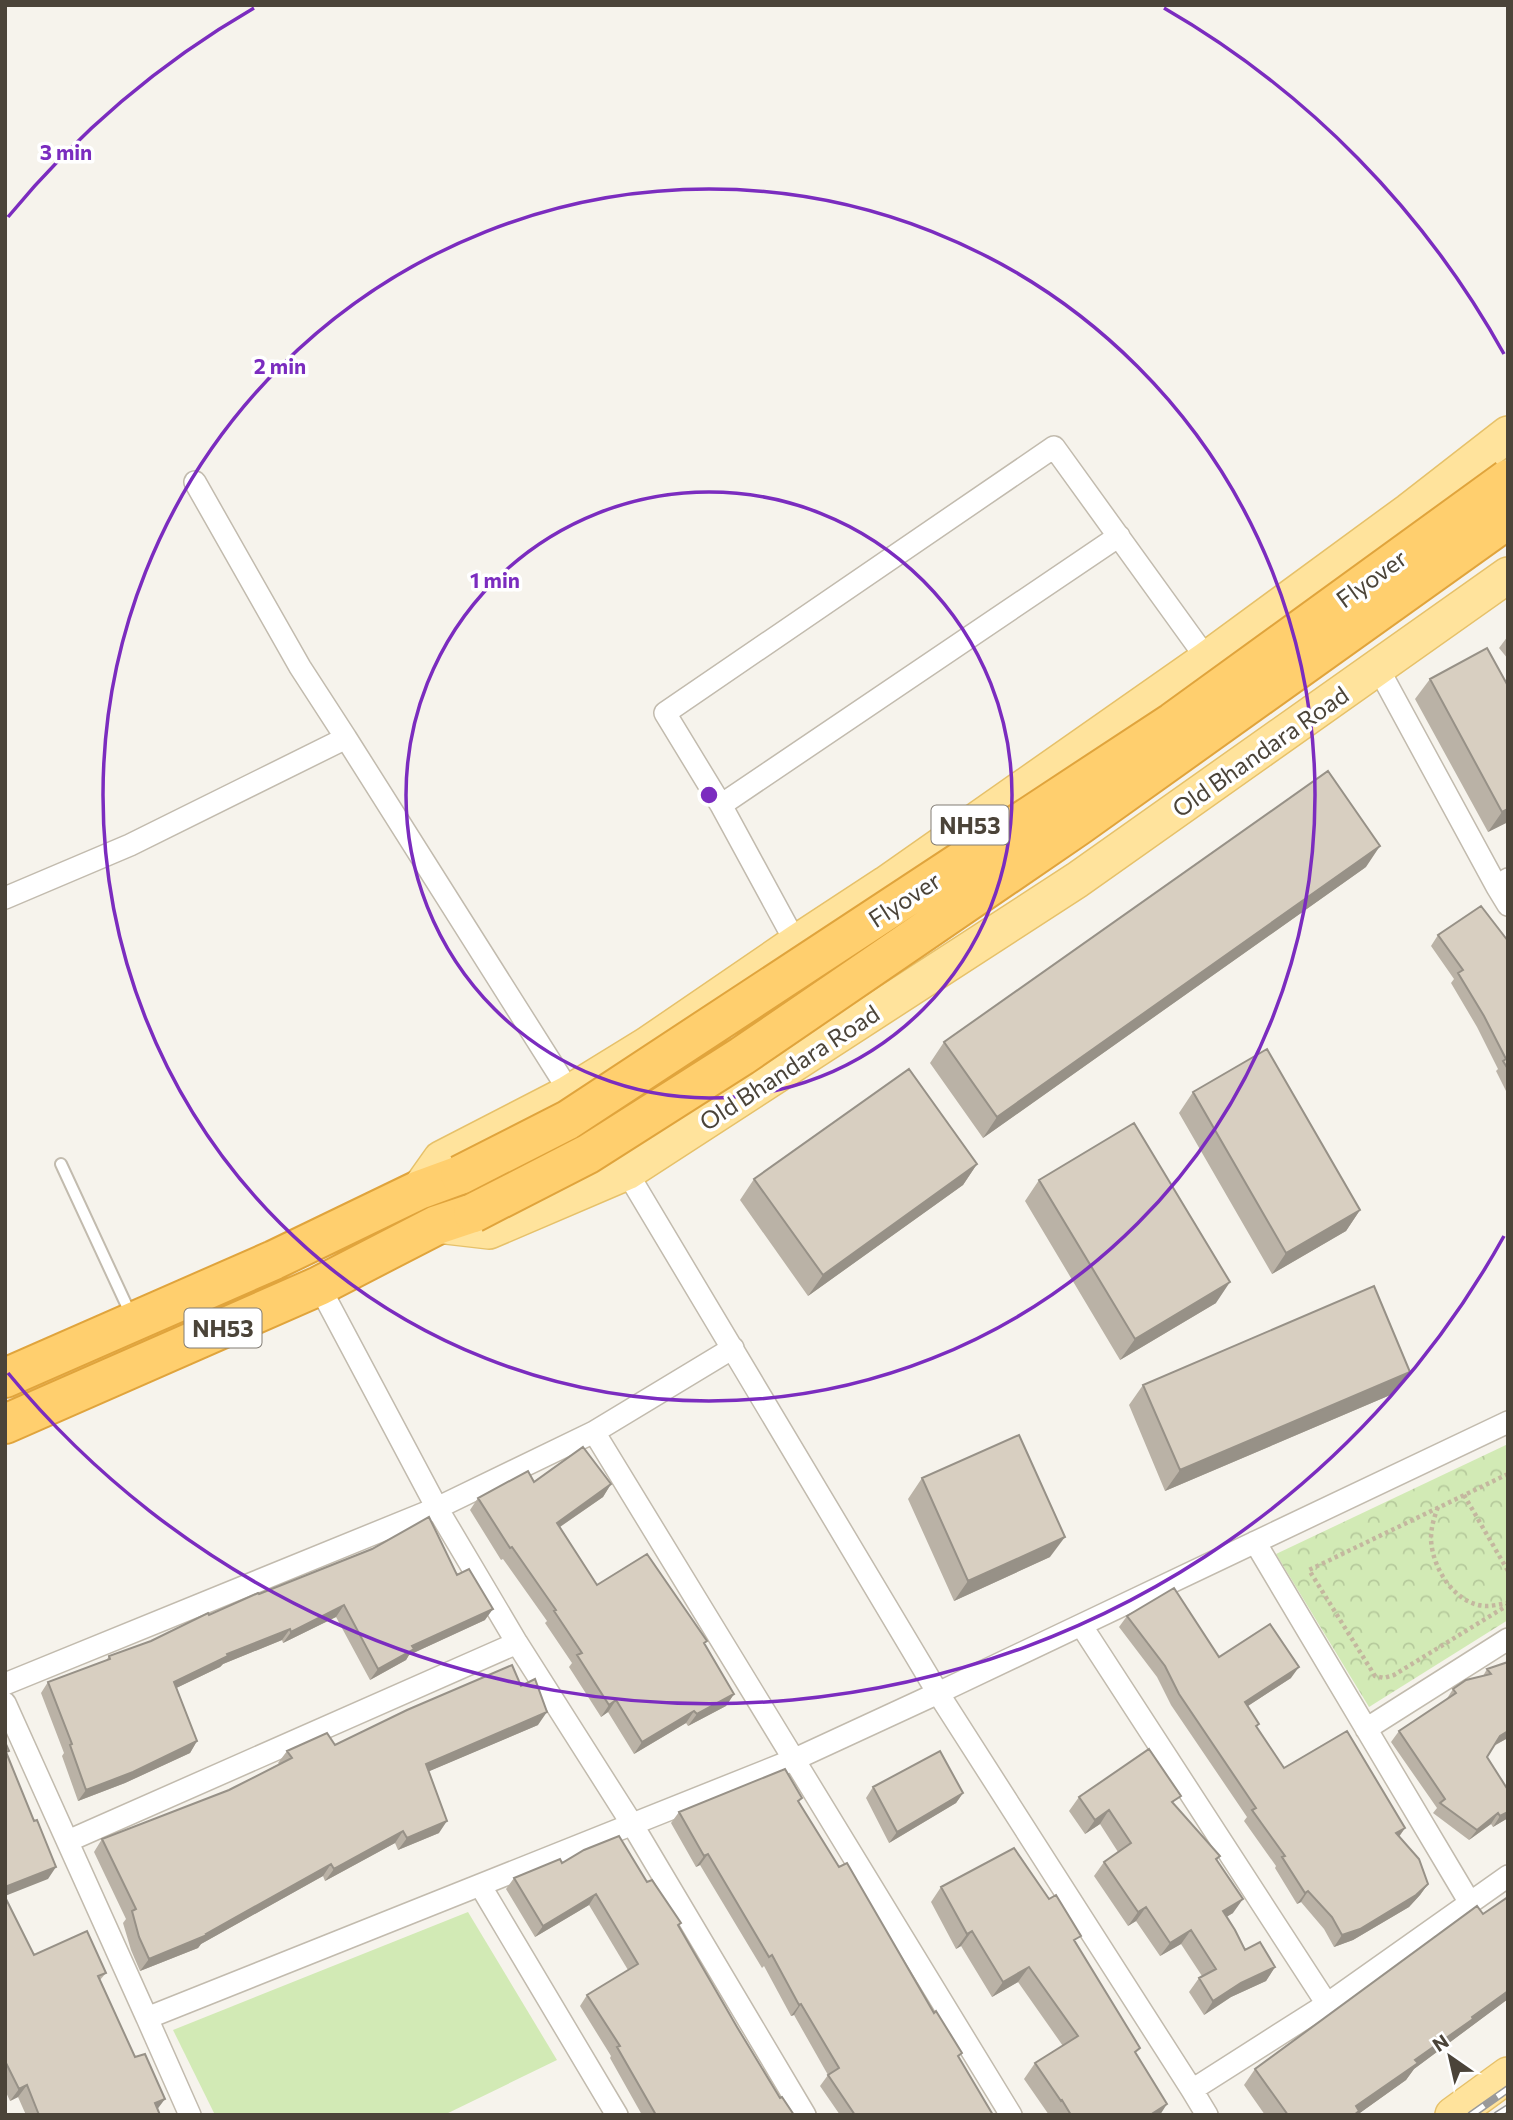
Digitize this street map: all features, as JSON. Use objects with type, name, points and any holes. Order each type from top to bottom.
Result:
[{"type":"highway","name":"Flyover","points":[[419,1190],[460,1175],[568,1120],[1173,722],[1508,480]]},
{"type":"highway","name":"Flyover","points":[[438,1225],[473,1213],[588,1154],[742,1056],[1078,826],[1508,519]]},
{"type":"highway","name":"NH53","points":[[5,1378],[274,1261],[419,1190]]},
{"type":"highway","name":"NH53","points":[[5,1424],[319,1286],[438,1225]]},
{"type":"main road","name":"NH53","points":[[419,1190],[440,1160],[569,1093],[647,1045],[886,884],[1208,659],[1409,511],[1508,434]]},
{"type":"main road","name":"Old Bhandara Road","points":[[438,1225],[489,1231],[627,1172],[1077,880],[1508,575]]},
{"type":"main road","points":[[1453,2115],[1508,2075]]},
{"type":"street","points":[[796,943],[721,805],[666,713],[1054,447],[1208,659]]},
{"type":"street","points":[[195,482],[300,667],[569,1093],[627,1172],[939,1693],[1207,2115]]},
{"type":"street","points":[[721,805],[1119,536]]},
{"type":"street","points":[[1378,668],[1502,883],[1508,905]]},
{"type":"street","points":[[5,898],[130,845],[346,738]]},
{"type":"street","points":[[319,1286],[437,1508],[517,1643],[632,1825],[805,2115]]},
{"type":"street","points":[[5,1684],[437,1508],[594,1432],[733,1348]]},
{"type":"street","points":[[147,2018],[793,1760],[1508,1422]]},
{"type":"street","points":[[594,1432],[1011,2115]]},
{"type":"street","points":[[1255,1542],[1470,1903]]},
{"type":"street","points":[[1082,1625],[1327,2004]]},
{"type":"street","points":[[1366,1729],[1508,1639]]},
{"type":"street","points":[[68,1841],[517,1643]]},
{"type":"street","points":[[5,1703],[190,2115]]},
{"type":"street","points":[[1192,2090],[1327,2004],[1508,1876]]},
{"type":"street","points":[[480,1885],[617,2115]]},
{"type":"lane","points":[[61,1164],[134,1321]]},
{"type":"path","points":[[1508,1474],[1309,1570],[1375,1676],[1384,1678],[1394,1675],[1508,1604]]},
{"type":"path","points":[[1464,1495],[1508,1571]]},
{"type":"path","points":[[1438,1507],[1432,1524],[1431,1542],[1441,1574],[1451,1588],[1468,1601],[1485,1606],[1508,1604]]},
{"type":"green space","points":[[1508,1444],[1508,1620],[1369,1707],[1276,1554]]},
{"type":"green space","points":[[468,1912],[557,2060],[444,2115],[215,2115],[173,2030]]},
{"type":"building","points":[[1487,648],[1508,686],[1508,809],[1502,812],[1430,679]]},
{"type":"building","points":[[1328,771],[1380,846],[997,1117],[944,1042]]},
{"type":"building","points":[[1481,906],[1508,941],[1508,1069],[1503,1061],[1506,1059],[1484,1016],[1458,973],[1463,970],[1438,935]]},
{"type":"building","points":[[1267,1049],[1360,1210],[1286,1253],[1193,1092]]},
{"type":"building","points":[[909,1069],[977,1164],[823,1275],[754,1179]]},
{"type":"building","points":[[1134,1123],[1230,1282],[1135,1339],[1039,1180]]},
{"type":"building","points":[[1374,1286],[1410,1372],[1180,1470],[1143,1385]]},
{"type":"building","points":[[1019,1435],[1065,1537],[968,1581],[922,1478]]},
{"type":"building","points":[[583,1447],[611,1484],[557,1523],[597,1585],[647,1554],[707,1641],[704,1643],[734,1694],[697,1714],[694,1711],[642,1742],[616,1700],[609,1705],[577,1655],[582,1653],[554,1611],[556,1610],[512,1547],[510,1548],[478,1498],[528,1471],[534,1482]]},
{"type":"building","points":[[429,1517],[457,1575],[469,1569],[493,1609],[412,1646],[414,1649],[378,1669],[344,1605],[291,1632],[290,1629],[227,1654],[228,1656],[174,1682],[197,1741],[133,1772],[86,1790],[48,1682],[110,1659],[109,1656],[151,1641],[208,1613],[209,1615],[372,1549]]},
{"type":"building","points":[[1174,1588],[1219,1657],[1270,1624],[1299,1667],[1245,1702],[1259,1724],[1256,1726],[1284,1768],[1347,1731],[1405,1828],[1396,1833],[1419,1859],[1428,1884],[1416,1895],[1360,1929],[1342,1935],[1332,1917],[1308,1891],[1305,1893],[1282,1857],[1285,1856],[1252,1810],[1256,1808],[1179,1694],[1165,1666],[1127,1616]]},
{"type":"building","points":[[1508,1662],[1508,1731],[1500,1736],[1487,1757],[1508,1790],[1508,1812],[1500,1816],[1498,1813],[1477,1830],[1440,1803],[1445,1799],[1399,1731],[1456,1693],[1453,1689],[1466,1680],[1491,1674],[1487,1669]]},
{"type":"building","points":[[512,1665],[521,1686],[535,1679],[547,1712],[426,1764],[447,1821],[407,1838],[403,1831],[334,1869],[331,1864],[207,1935],[149,1959],[132,1911],[136,1909],[102,1839],[229,1790],[292,1758],[287,1751],[327,1733],[335,1745],[407,1710]]},
{"type":"building","points":[[5,1742],[9,1751],[6,1752],[34,1821],[37,1820],[56,1867],[5,1887]]},
{"type":"building","points":[[1149,1749],[1181,1796],[1172,1802],[1220,1856],[1216,1859],[1243,1899],[1223,1911],[1245,1950],[1260,1942],[1275,1967],[1241,1983],[1213,2001],[1199,1978],[1216,1969],[1191,1930],[1170,1943],[1146,1907],[1138,1912],[1104,1862],[1131,1843],[1109,1810],[1095,1820],[1079,1797]]},
{"type":"building","points":[[940,1751],[963,1793],[897,1832],[873,1787]]},
{"type":"building","points":[[785,1769],[802,1798],[798,1801],[839,1867],[847,1863],[934,2013],[936,2011],[962,2053],[958,2056],[993,2115],[855,2115],[828,2075],[839,2068],[801,2004],[799,2005],[772,1955],[769,1957],[708,1854],[704,1856],[679,1812]]},
{"type":"building","points":[[619,1836],[647,1882],[652,1880],[681,1923],[678,1925],[737,2027],[780,2098],[782,2097],[794,2115],[656,2115],[617,2047],[620,2046],[587,1995],[638,1964],[596,1894],[543,1926],[514,1878],[560,1859],[562,1863],[584,1850]]},
{"type":"building","points":[[1014,1848],[1049,1899],[1056,1895],[1081,1936],[1074,1940],[1140,2048],[1135,2052],[1167,2104],[1150,2115],[1071,2115],[1035,2063],[1078,2036],[1029,1967],[1003,1982],[972,1931],[967,1934],[941,1887]]},
{"type":"building","points":[[5,1897],[34,1955],[87,1931],[106,1973],[98,1976],[135,2057],[145,2054],[165,2099],[155,2103],[160,2115],[39,2115],[27,2085],[19,2089],[5,2061]]},
{"type":"building","points":[[1508,1897],[1508,1991],[1415,2060],[1418,2063],[1356,2106],[1359,2111],[1354,2115],[1288,2115],[1255,2069],[1477,1906],[1483,1914]]},
{"type":"railway","points":[[1471,2115],[1508,2089]]},
{"type":"railway","points":[[1497,2115],[1508,2108]]}]
